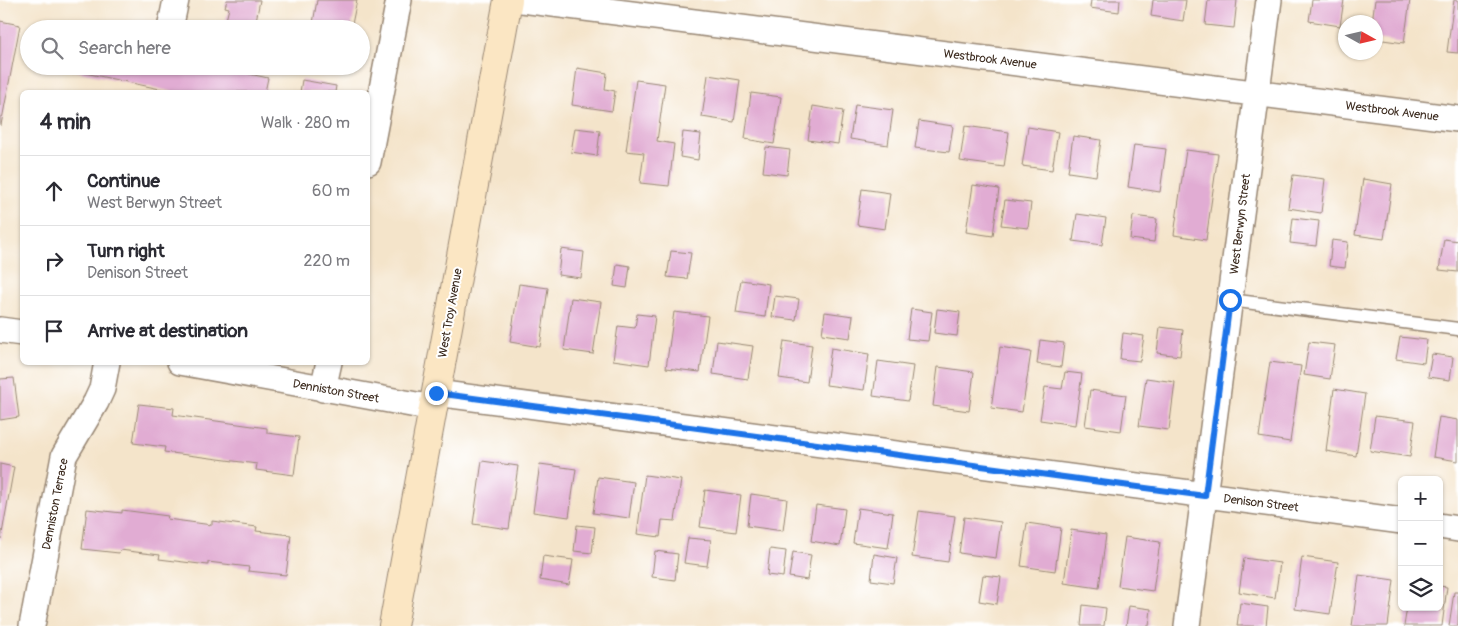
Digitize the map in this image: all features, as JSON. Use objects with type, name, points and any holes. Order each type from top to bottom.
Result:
[{"type":"street","points":[[172,20],[176,0]]},
{"type":"street","points":[[370,152],[399,0]]},
{"type":"street","name":"West Troy Avenue","points":[[393,626],[508,0]]},
{"type":"street","name":"Westbrook Avenue","points":[[522,0],[1458,120]]},
{"type":"street","name":"West Berwyn Street","points":[[1187,626],[1268,0]]},
{"type":"street","points":[[0,330],[20,333]]},
{"type":"street","name":"Denniston Terrace","points":[[32,626],[64,456],[96,402],[102,389],[106,365]]},
{"type":"street","name":"Denniston Street","points":[[196,365],[323,389],[434,400]]},
{"type":"street","points":[[323,389],[328,365]]},
{"type":"street","name":"Denison Street","points":[[434,400],[1398,521]]},
{"type":"street","points":[[1443,527],[1458,529]]},
{"type":"lane","points":[[1230,300],[1458,329]]},
{"type":"building","points":[[227,0],[260,0],[256,20],[226,20],[229,8],[225,7]]},
{"type":"building","points":[[317,0],[357,0],[353,20],[314,20]]},
{"type":"building","points":[[1091,0],[1120,0],[1119,12],[1090,8]]},
{"type":"building","points":[[1153,0],[1186,0],[1183,21],[1151,16]]},
{"type":"building","points":[[1208,0],[1237,0],[1234,28],[1205,25]]},
{"type":"building","points":[[1312,0],[1344,0],[1342,15],[1338,15],[1338,26],[1309,21]]},
{"type":"building","points":[[1375,0],[1410,0],[1404,43],[1383,40],[1383,15],[1373,15]]},
{"type":"building","points":[[1454,0],[1458,0],[1458,53],[1447,52]]},
{"type":"building","points":[[0,21],[20,25],[1,125],[0,125]]},
{"type":"building","points":[[577,68],[607,73],[605,89],[615,91],[612,111],[572,105]]},
{"type":"building","points":[[94,75],[254,75],[268,78],[265,90],[165,90]]},
{"type":"building","points":[[708,75],[740,80],[734,122],[702,117]]},
{"type":"building","points":[[302,80],[336,86],[335,90],[300,90]]},
{"type":"building","points":[[636,80],[665,84],[657,141],[674,144],[669,186],[640,183],[644,153],[626,151]]},
{"type":"building","points":[[751,93],[781,97],[774,144],[745,139]]},
{"type":"building","points":[[855,105],[893,110],[888,145],[850,139]]},
{"type":"building","points":[[813,106],[843,111],[838,144],[808,140]]},
{"type":"building","points":[[919,121],[953,126],[949,152],[915,148]]},
{"type":"building","points":[[965,126],[1009,132],[1004,167],[960,161]]},
{"type":"building","points":[[1028,127],[1058,132],[1052,170],[1022,166]]},
{"type":"building","points":[[575,128],[600,131],[597,156],[571,152]]},
{"type":"building","points":[[683,132],[701,134],[698,160],[680,157]]},
{"type":"building","points":[[1073,136],[1101,140],[1096,176],[1068,172]]},
{"type":"building","points":[[1134,145],[1166,149],[1160,192],[1128,187]]},
{"type":"building","points":[[766,147],[790,150],[787,175],[763,172]]},
{"type":"building","points":[[1186,150],[1218,154],[1206,240],[1174,235]]},
{"type":"building","points":[[1293,175],[1325,179],[1321,213],[1288,208]]},
{"type":"building","points":[[1363,179],[1392,184],[1384,239],[1355,235]]},
{"type":"building","points":[[973,185],[999,189],[993,236],[966,232]]},
{"type":"building","points":[[862,189],[890,193],[885,229],[857,225]]},
{"type":"building","points":[[1005,200],[1031,203],[1028,228],[1001,225]]},
{"type":"building","points":[[1077,214],[1106,218],[1102,245],[1073,241]]},
{"type":"building","points":[[1133,216],[1157,219],[1154,242],[1130,239]]},
{"type":"building","points":[[1293,218],[1319,221],[1316,246],[1290,243]]},
{"type":"building","points":[[1444,239],[1458,241],[1458,272],[1439,270]]},
{"type":"building","points":[[1332,240],[1348,242],[1345,268],[1329,266]]},
{"type":"building","points":[[561,249],[584,252],[581,278],[558,275]]},
{"type":"building","points":[[671,251],[691,253],[687,279],[667,277]]},
{"type":"building","points":[[617,264],[630,266],[627,288],[614,286]]},
{"type":"building","points":[[741,280],[769,284],[765,317],[736,313]]},
{"type":"building","points":[[519,284],[548,288],[540,347],[510,342]]},
{"type":"building","points":[[775,296],[799,299],[796,320],[772,317]]},
{"type":"building","points":[[571,298],[601,302],[593,354],[564,350]]},
{"type":"building","points":[[911,309],[932,312],[928,341],[907,339]]},
{"type":"building","points":[[937,309],[960,312],[957,336],[934,333]]},
{"type":"building","points":[[674,312],[708,316],[700,372],[666,368]]},
{"type":"building","points":[[825,312],[853,316],[850,338],[822,334]]},
{"type":"building","points":[[637,314],[655,316],[649,365],[613,360],[618,326],[635,328]]},
{"type":"building","points":[[1160,327],[1183,330],[1180,356],[1157,353]]},
{"type":"building","points":[[1123,333],[1144,336],[1140,361],[1120,359]]},
{"type":"building","points":[[1400,337],[1427,340],[1424,363],[1396,359]]},
{"type":"building","points":[[1040,340],[1064,343],[1061,367],[1037,364]]},
{"type":"building","points":[[717,341],[753,346],[748,379],[713,374]]},
{"type":"building","points":[[784,341],[812,345],[807,382],[779,378]]},
{"type":"building","points":[[1309,342],[1335,345],[1330,379],[1304,375]]},
{"type":"building","points":[[1000,347],[1031,352],[1022,412],[991,408]]},
{"type":"building","points":[[831,348],[869,354],[864,390],[826,385]]},
{"type":"building","points":[[1432,354],[1453,357],[1450,380],[1428,377]]},
{"type":"building","points":[[878,361],[913,366],[908,401],[873,396]]},
{"type":"building","points":[[1270,362],[1301,366],[1290,442],[1259,437]]},
{"type":"building","points":[[938,367],[974,372],[969,411],[933,406]]},
{"type":"building","points":[[1065,372],[1082,374],[1075,425],[1040,420],[1045,387],[1062,389]]},
{"type":"building","points":[[14,378],[19,417],[0,420],[0,379]]},
{"type":"building","points":[[1146,378],[1175,382],[1169,430],[1139,426]]},
{"type":"building","points":[[1334,389],[1365,394],[1356,456],[1326,451]]},
{"type":"building","points":[[1090,390],[1126,395],[1121,431],[1085,426]]},
{"type":"building","points":[[139,404],[174,408],[173,415],[267,428],[267,433],[299,437],[294,475],[256,470],[257,464],[164,452],[165,447],[133,443]]},
{"type":"building","points":[[1375,416],[1415,421],[1410,457],[1370,451]]},
{"type":"building","points":[[1439,417],[1458,420],[1458,461],[1433,457]]},
{"type":"building","points":[[482,461],[518,466],[509,529],[473,524]]},
{"type":"building","points":[[0,464],[14,467],[1,539],[0,539]]},
{"type":"building","points":[[540,464],[576,469],[569,517],[533,512]]},
{"type":"building","points":[[645,475],[681,480],[675,521],[662,520],[660,537],[637,534]]},
{"type":"building","points":[[598,477],[634,482],[629,518],[593,513]]},
{"type":"building","points":[[705,490],[741,495],[736,532],[700,527]]},
{"type":"building","points":[[751,494],[787,499],[783,531],[747,526]]},
{"type":"building","points":[[816,505],[845,509],[840,546],[811,541]]},
{"type":"building","points":[[858,508],[893,513],[888,548],[853,543]]},
{"type":"building","points":[[87,509],[122,513],[122,510],[168,516],[167,519],[212,525],[212,521],[257,527],[256,531],[291,535],[286,575],[248,571],[249,567],[208,562],[208,565],[159,559],[160,555],[120,550],[119,553],[82,549]]},
{"type":"building","points":[[919,511],[955,516],[948,562],[912,557]]},
{"type":"building","points":[[964,517],[1001,522],[996,558],[959,553]]},
{"type":"building","points":[[1027,523],[1061,528],[1055,571],[1021,566]]},
{"type":"building","points":[[577,525],[595,527],[592,553],[574,551]]},
{"type":"building","points":[[1071,530],[1106,535],[1099,588],[1064,583]]},
{"type":"building","points":[[1125,537],[1160,542],[1153,591],[1118,586]]},
{"type":"building","points":[[688,538],[711,540],[707,566],[684,563]]},
{"type":"building","points":[[770,549],[786,551],[783,577],[767,575]]},
{"type":"building","points":[[655,551],[678,554],[675,580],[652,577]]},
{"type":"building","points":[[793,552],[811,555],[807,580],[789,577]]},
{"type":"building","points":[[874,554],[897,558],[893,583],[871,580]]},
{"type":"building","points":[[543,556],[573,560],[569,585],[540,580]]},
{"type":"building","points":[[1302,557],[1338,562],[1330,614],[1295,609]]},
{"type":"building","points":[[1244,558],[1280,563],[1275,598],[1239,592]]},
{"type":"building","points":[[983,575],[1001,577],[997,604],[979,601]]},
{"type":"building","points":[[1359,575],[1394,580],[1388,626],[1352,626]]},
{"type":"building","points":[[1443,586],[1447,587],[1442,626],[1404,626],[1406,611],[1443,611]]},
{"type":"building","points":[[1454,592],[1458,592],[1458,626],[1449,626]]},
{"type":"building","points":[[1240,603],[1268,607],[1266,626],[1237,626]]},
{"type":"building","points":[[1083,605],[1106,608],[1104,626],[1081,626]]},
{"type":"building","points":[[1129,606],[1151,609],[1149,626],[1126,626]]},
{"type":"route","points":[[436,393],[1205,496],[1230,300]]}]
